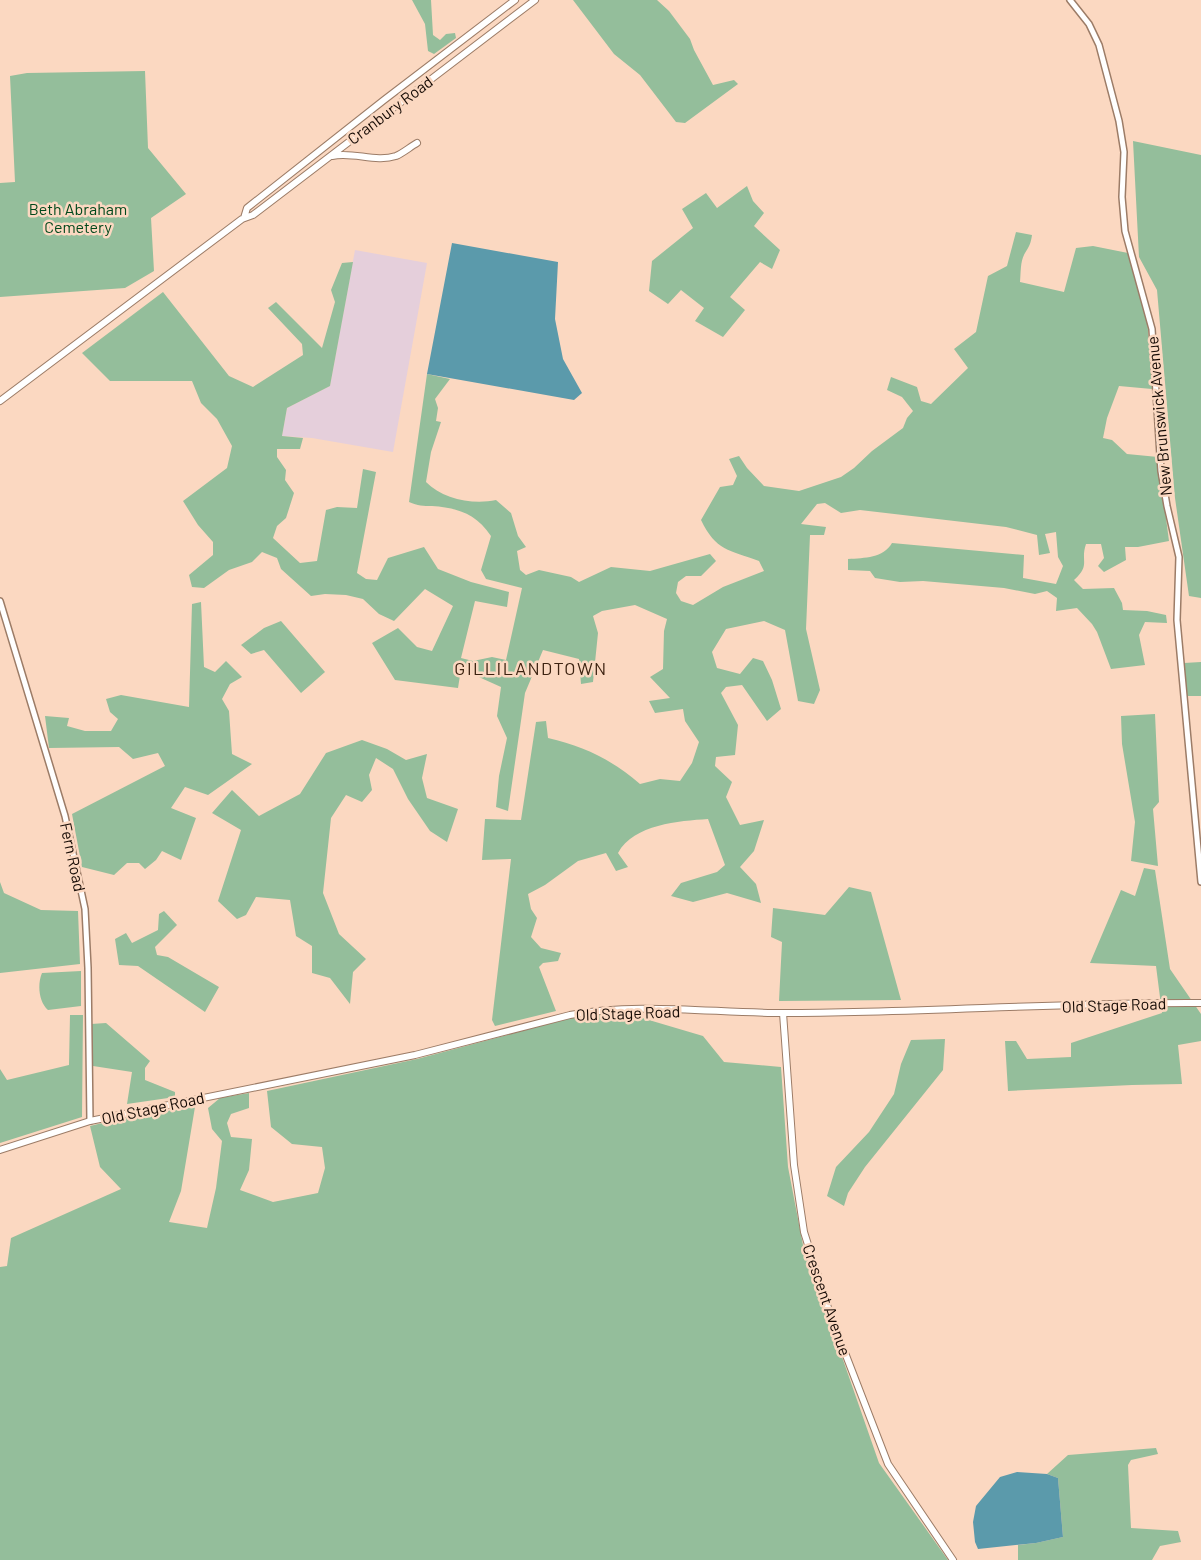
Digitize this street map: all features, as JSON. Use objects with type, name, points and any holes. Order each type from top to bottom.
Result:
[{"type":"main road","name":"Cranbury Road","points":[[244,218],[247,208],[273,187],[515,0]]},
{"type":"main road","name":"Cranbury Road","points":[[0,400],[244,218],[253,215],[535,0]]},
{"type":"main road","points":[[328,157],[348,153],[385,158],[402,153],[417,143]]},
{"type":"main road","name":"Old Stage Road","points":[[0,1150],[90,1121],[415,1055],[579,1013],[633,1010],[783,1013],[1201,1003]]},
{"type":"main road","name":"Crescent Avenue","points":[[783,1013],[794,1165],[804,1232],[833,1323],[888,1464],[953,1560]]},
{"type":"street","name":"New Brunswick Avenue","points":[[1070,0],[1096,37],[1115,102],[1124,152],[1122,197],[1125,231],[1152,328],[1161,471],[1179,557],[1178,620],[1201,882]]},
{"type":"street","name":"Fern Road","points":[[0,601],[65,816],[85,909],[90,1121]]},
{"type":"shaded area","points":[[355,250],[427,263],[393,452],[312,438],[282,436],[287,408],[330,386]]},
{"type":"green space","points":[[412,0],[431,0],[433,35],[440,40],[446,34],[455,33],[456,38],[434,54],[428,51],[425,24]]},
{"type":"green space","points":[[573,0],[657,0],[669,11],[690,39],[713,85],[734,80],[738,84],[685,123],[676,122],[640,75],[614,54]]},
{"type":"green space","name":"Beth Abraham Cemetery","points":[[145,71],[148,148],[186,194],[151,218],[154,271],[125,288],[0,297],[0,183],[15,182],[10,76],[27,73]]},
{"type":"green space","points":[[1133,141],[1201,155],[1201,598],[1189,596],[1175,498],[1157,290],[1139,257]]},
{"type":"green space","points":[[747,186],[753,201],[764,213],[754,226],[780,250],[772,269],[760,262],[730,297],[745,310],[723,337],[695,321],[704,308],[681,290],[668,304],[649,291],[652,261],[693,228],[682,209],[706,193],[717,208]]},
{"type":"green space","points":[[1016,232],[1032,235],[1030,245],[1023,256],[1020,282],[1064,292],[1076,248],[1093,246],[1128,253],[1147,316],[1152,389],[1119,386],[1107,418],[1103,438],[1112,440],[1127,454],[1158,457],[1169,541],[1125,547],[1126,560],[1104,572],[1098,566],[1104,558],[1101,544],[1086,544],[1084,566],[1074,580],[1083,589],[1114,588],[1123,610],[1166,615],[1167,623],[1145,622],[1139,635],[1145,665],[1111,669],[1092,624],[1077,608],[1056,611],[1057,598],[1047,591],[1035,594],[1004,588],[923,581],[900,582],[875,578],[870,571],[848,570],[848,559],[879,554],[892,543],[1024,555],[1023,578],[1056,584],[1063,566],[1058,557],[1056,532],[1045,534],[1050,553],[1039,555],[1037,535],[1006,527],[860,510],[841,513],[825,503],[817,504],[801,524],[826,527],[824,535],[810,535],[806,629],[820,690],[814,704],[798,701],[785,630],[764,621],[726,629],[712,652],[717,668],[740,674],[753,658],[763,661],[781,709],[767,721],[742,685],[726,687],[721,693],[738,725],[735,755],[716,757],[715,766],[732,782],[726,797],[740,825],[764,820],[754,851],[740,867],[756,884],[761,903],[727,893],[693,902],[671,896],[681,883],[717,872],[725,865],[708,819],[658,826],[635,836],[625,843],[618,853],[628,867],[616,871],[606,853],[578,861],[545,885],[528,894],[531,909],[537,918],[531,937],[541,948],[561,953],[558,961],[543,963],[539,967],[556,1011],[495,1026],[492,1020],[511,859],[482,860],[485,819],[521,820],[536,722],[546,721],[548,738],[574,745],[597,755],[640,784],[660,779],[680,781],[692,763],[699,742],[685,721],[683,709],[655,713],[649,701],[670,698],[650,677],[663,669],[664,631],[667,619],[635,605],[602,611],[593,616],[598,633],[593,682],[581,684],[579,659],[543,650],[525,693],[508,811],[496,807],[499,776],[507,738],[497,716],[501,687],[461,669],[458,688],[395,680],[372,643],[398,628],[417,647],[432,651],[453,606],[425,589],[394,621],[379,614],[363,599],[346,595],[311,596],[281,569],[277,558],[262,552],[252,562],[229,570],[204,588],[192,587],[189,575],[213,555],[213,542],[198,525],[183,501],[227,468],[232,446],[217,419],[201,403],[192,381],[110,381],[82,353],[163,292],[229,376],[253,387],[303,355],[302,344],[268,308],[276,302],[322,348],[335,302],[331,290],[342,263],[353,262],[330,386],[287,408],[282,436],[303,438],[300,449],[277,449],[277,457],[286,470],[285,480],[294,493],[286,518],[277,526],[273,538],[300,563],[317,561],[326,510],[337,507],[357,508],[363,469],[376,472],[357,573],[366,579],[377,580],[388,558],[424,547],[438,569],[471,582],[509,592],[507,607],[475,601],[461,658],[473,661],[492,657],[506,660],[522,588],[486,579],[481,570],[491,536],[473,517],[459,511],[409,502],[427,374],[450,379],[435,399],[438,408],[436,421],[441,422],[431,452],[426,482],[440,493],[458,499],[478,502],[496,500],[511,513],[518,536],[526,547],[517,551],[520,570],[526,575],[539,570],[571,577],[579,582],[611,567],[650,571],[710,554],[716,561],[701,576],[686,576],[678,582],[676,593],[681,601],[693,605],[723,587],[764,571],[759,561],[718,544],[701,520],[720,487],[733,485],[737,476],[729,459],[739,456],[764,486],[799,491],[841,477],[854,468],[903,428],[913,411],[902,397],[887,390],[891,377],[917,387],[921,401],[931,404],[968,368],[954,349],[976,332],[988,276],[1007,266]]},
{"type":"green space","points":[[201,602],[204,667],[215,672],[226,661],[242,677],[230,684],[222,699],[229,711],[232,754],[252,764],[208,795],[185,787],[171,808],[196,818],[181,860],[162,851],[156,860],[145,869],[139,863],[127,863],[114,875],[82,867],[72,814],[165,766],[158,753],[133,759],[119,747],[49,748],[45,716],[69,718],[67,726],[85,731],[111,731],[118,719],[110,712],[106,699],[121,695],[189,707],[192,604]]},
{"type":"green space","points":[[281,621],[325,672],[301,693],[264,650],[251,654],[241,645],[264,628]]},
{"type":"green space","points":[[1201,662],[1201,696],[1187,696],[1184,663]]},
{"type":"green space","points":[[1155,714],[1159,802],[1153,809],[1158,866],[1131,861],[1135,822],[1122,744],[1121,716]]},
{"type":"green space","points":[[362,740],[387,749],[406,760],[427,754],[422,778],[427,798],[458,809],[447,842],[430,831],[408,799],[393,769],[376,758],[369,775],[372,790],[362,802],[346,795],[331,818],[323,893],[339,934],[366,959],[353,972],[350,1004],[330,978],[312,973],[312,946],[296,936],[290,900],[256,897],[246,915],[237,919],[218,901],[241,830],[212,813],[232,790],[259,816],[300,794],[326,753]]},
{"type":"green space","points":[[1144,868],[1155,870],[1170,969],[1201,1014],[1201,1041],[1178,1045],[1182,1084],[1008,1091],[1005,1041],[1016,1041],[1027,1059],[1071,1057],[1071,1043],[1162,1013],[1156,966],[1090,963],[1121,890],[1135,896]]},
{"type":"green space","points":[[0,882],[4,893],[41,910],[78,911],[80,964],[0,973]]},
{"type":"green space","points":[[849,887],[871,892],[901,1000],[779,1001],[782,942],[771,937],[773,908],[825,915]]},
{"type":"green space","points":[[164,911],[177,925],[155,947],[157,955],[168,957],[219,987],[205,1012],[138,966],[119,965],[115,939],[126,933],[132,943],[158,930],[159,914]]},
{"type":"green space","points":[[81,971],[81,1006],[48,1010],[40,993],[42,973]]},
{"type":"green space","points":[[70,1015],[83,1015],[82,1117],[0,1143],[0,1069],[7,1080],[69,1065]]},
{"type":"green space","points":[[594,1015],[632,1015],[703,1036],[724,1062],[781,1067],[788,1167],[803,1245],[879,1463],[948,1560],[0,1560],[0,1267],[7,1266],[11,1238],[121,1189],[100,1167],[90,1126],[131,1116],[195,1107],[181,1191],[169,1222],[207,1228],[216,1188],[222,1141],[212,1129],[208,1108],[220,1098],[249,1093],[249,1108],[231,1114],[227,1123],[231,1137],[252,1139],[249,1170],[240,1190],[273,1202],[318,1193],[325,1168],[322,1147],[292,1144],[271,1127],[267,1091],[417,1059],[571,1018]]},
{"type":"green space","points":[[106,1023],[150,1061],[145,1068],[145,1080],[175,1092],[175,1097],[127,1104],[132,1072],[93,1066],[91,1024]]},
{"type":"green space","points":[[945,1039],[943,1070],[865,1167],[848,1193],[844,1206],[827,1196],[836,1167],[869,1132],[894,1094],[901,1064],[911,1040]]},
{"type":"green space","points":[[1156,1448],[1158,1454],[1131,1460],[1128,1465],[1131,1528],[1178,1531],[1181,1542],[1160,1546],[1152,1560],[1018,1560],[1018,1545],[1063,1537],[1058,1478],[1047,1474],[1068,1455]]},
{"type":"water","points":[[452,243],[558,262],[555,319],[563,359],[582,393],[574,400],[427,374]]},
{"type":"water","points":[[1017,1472],[1047,1474],[1058,1478],[1063,1537],[1036,1543],[978,1549],[973,1522],[976,1506],[1000,1477]]},
{"type":"district","name":"GILLILANDTOWN","points":[[531,669]]}]
